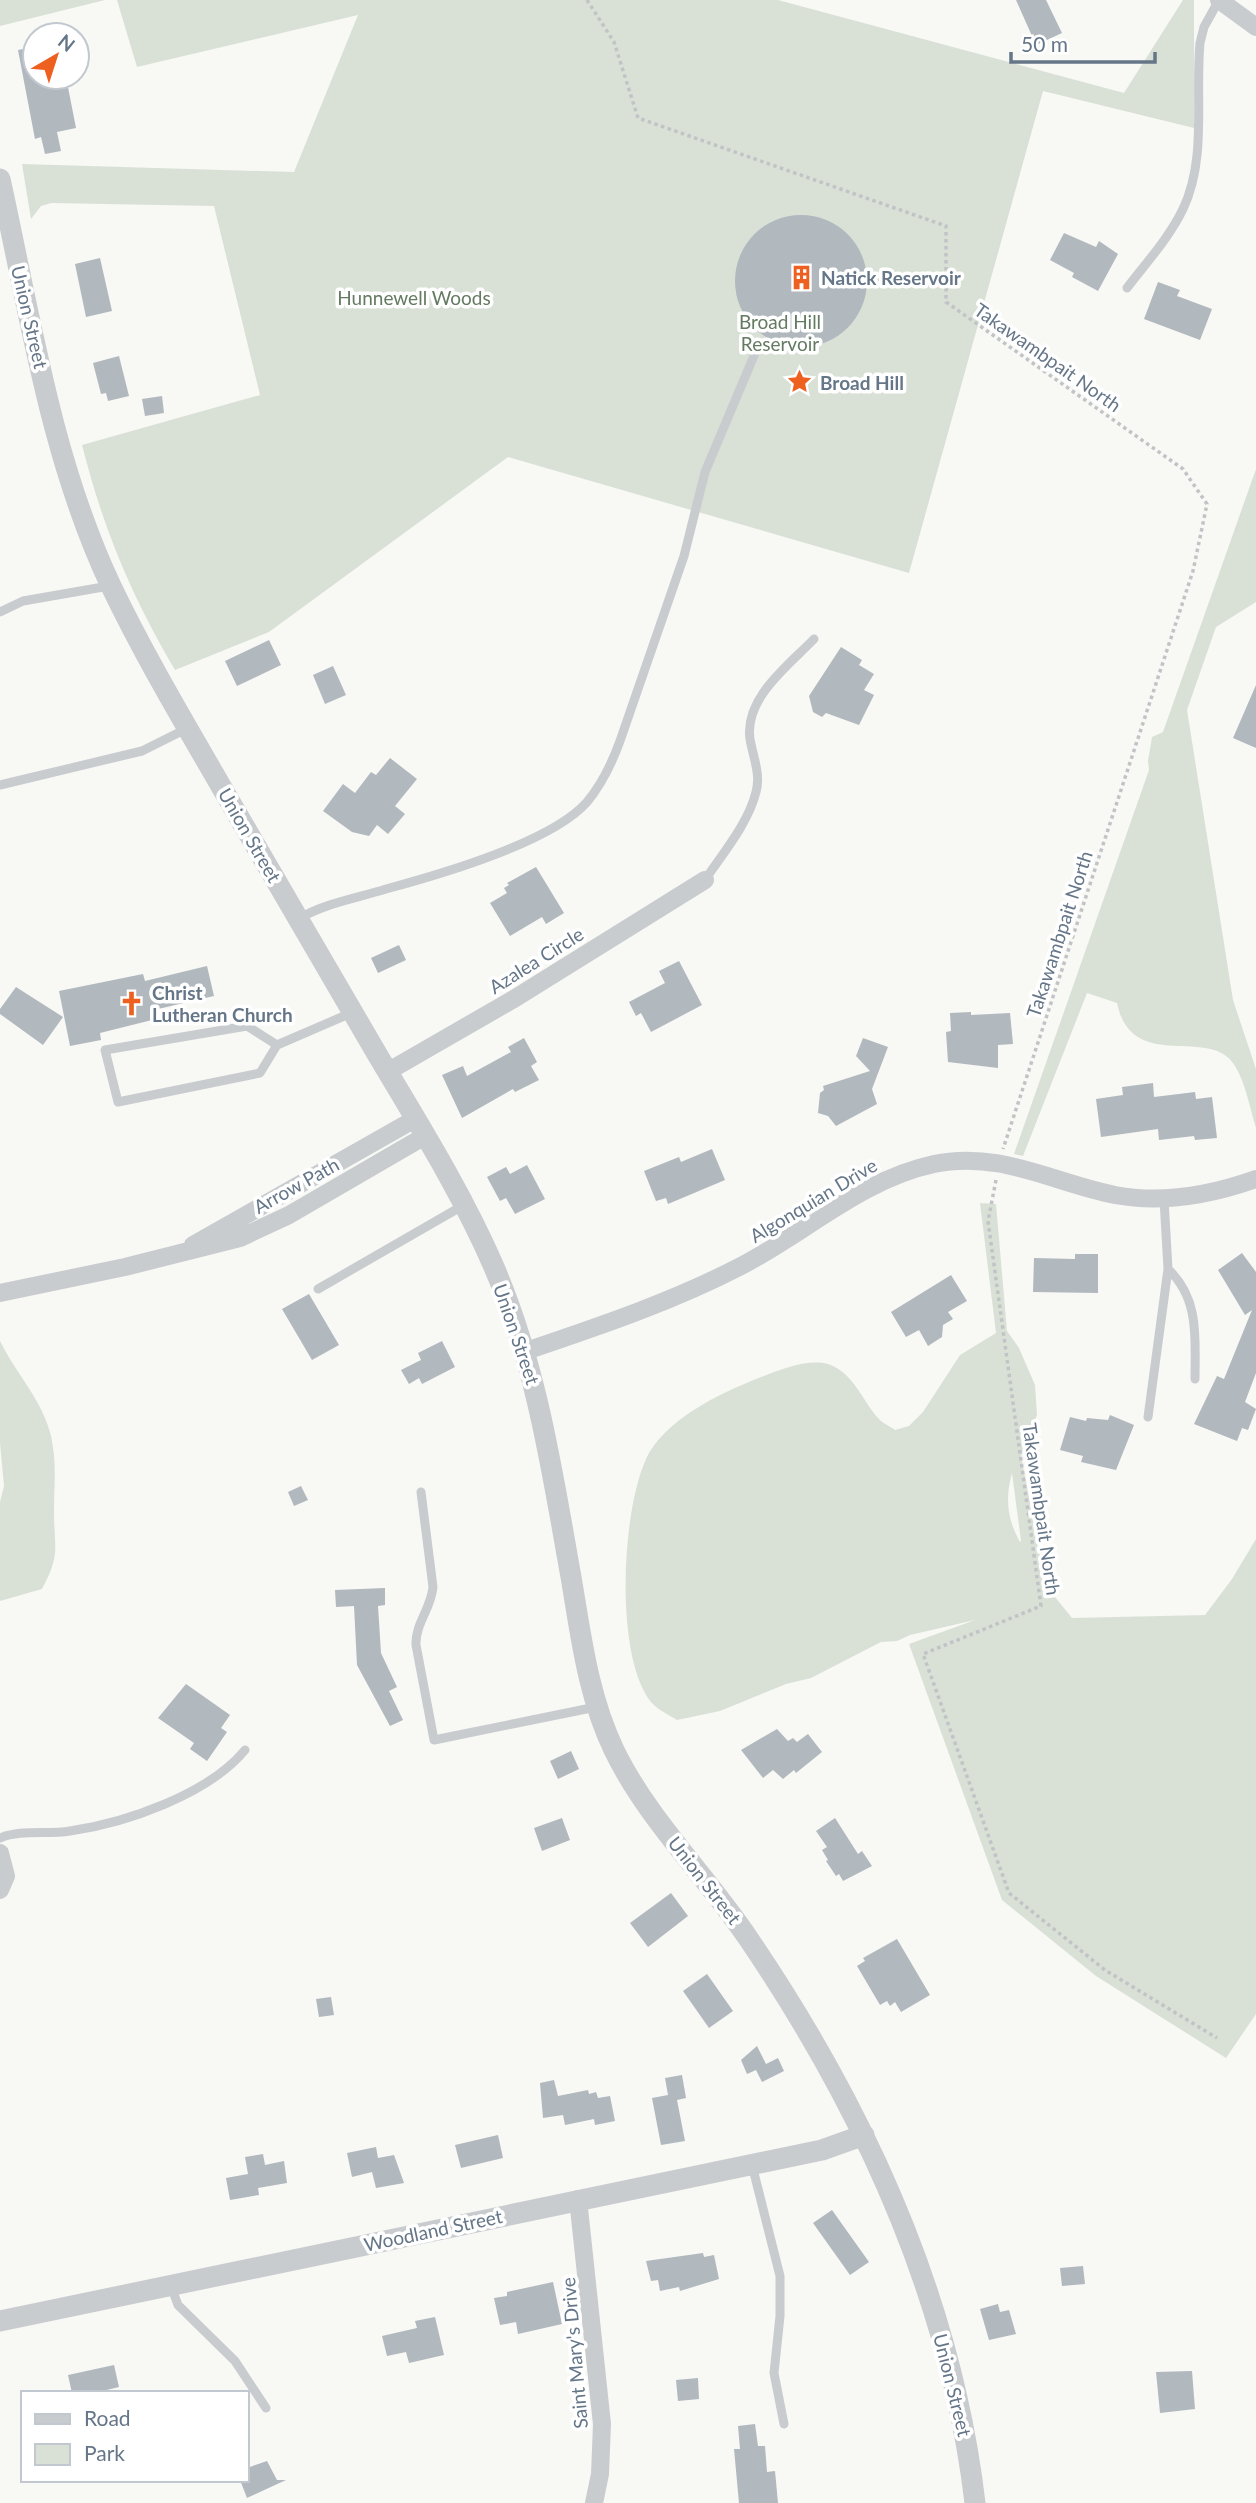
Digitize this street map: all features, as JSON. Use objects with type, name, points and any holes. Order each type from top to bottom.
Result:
[{"type":"street","points":[[1219,0],[1256,27]]},
{"type":"street","name":"Union Street","points":[[0,179],[66,464],[87,529],[111,586],[187,728],[420,1127],[464,1205],[493,1265],[526,1351],[543,1416],[596,1707],[618,1759],[634,1786],[751,1942],[817,2047],[864,2135],[910,2242],[948,2358],[965,2429],[975,2503]]},
{"type":"street","name":"Azalea Circle","points":[[387,1072],[512,1000],[705,880]]},
{"type":"street","name":"Arrow Path","points":[[0,1293],[125,1268],[213,1246],[266,1227],[420,1127]]},
{"type":"street","name":"Algonquian Drive","points":[[526,1351],[657,1304],[714,1280],[797,1235],[878,1183],[936,1163],[999,1163],[1116,1195],[1164,1199],[1215,1191],[1256,1179]]},
{"type":"street","points":[[0,1853],[6,1876],[0,1890]]},
{"type":"street","name":"Woodland Street","points":[[0,2321],[839,2146],[864,2135]]},
{"type":"street","name":"Saint Mary's Drive","points":[[578,2199],[602,2424],[600,2473],[594,2503]]},
{"type":"lane","points":[[1127,288],[1169,233],[1190,191],[1197,150],[1200,43],[1219,0]]},
{"type":"lane","points":[[298,919],[325,906],[425,878],[524,841],[570,817],[586,803],[606,774],[621,741],[680,569],[705,472],[756,351]]},
{"type":"lane","points":[[0,612],[23,601],[111,586]]},
{"type":"lane","points":[[705,880],[745,818],[757,789],[750,737],[754,708],[772,682],[814,639]]},
{"type":"lane","points":[[0,785],[142,751],[187,728]]},
{"type":"lane","points":[[277,1045],[247,1026],[105,1050],[118,1102],[260,1073],[277,1045],[352,1012]]},
{"type":"lane","points":[[1148,1417],[1168,1269],[1164,1199]]},
{"type":"lane","points":[[318,1289],[464,1205]]},
{"type":"lane","points":[[1168,1269],[1189,1296],[1195,1332],[1195,1379]]},
{"type":"lane","points":[[421,1492],[433,1587],[432,1600],[416,1634],[416,1645],[434,1740],[596,1707]]},
{"type":"lane","points":[[0,1838],[87,1828],[166,1804],[200,1788],[225,1772],[245,1750]]},
{"type":"lane","points":[[752,2164],[780,2276],[781,2305],[774,2373],[784,2424]]},
{"type":"lane","points":[[171,2286],[178,2305],[235,2361],[266,2408]]},
{"type":"path","name":"Takawambpait North","points":[[587,0],[614,42],[638,118],[946,226],[946,303],[1183,469],[1207,504],[1193,571],[999,1163],[988,1221],[1041,1606],[923,1654],[1009,1893],[1105,1970],[1217,2038]]},
{"type":"green space","points":[[0,0],[105,0],[0,26]]},
{"type":"green space","points":[[117,0],[778,0],[1124,93],[1183,0],[1194,0],[1194,128],[1043,91],[909,573],[508,457],[269,632],[175,670],[120,562],[82,445],[260,395],[214,206],[51,203],[41,206],[31,219],[22,164],[294,172],[358,15],[137,67]]},
{"type":"green space","points":[[1256,469],[1256,602],[1216,627],[1187,710],[1233,1000],[1256,1069],[1256,1128],[1239,1073],[1224,1054],[1209,1049],[1155,1044],[1138,1037],[1125,1025],[1117,1003],[1087,993],[1023,1156],[1014,1154],[1149,770],[1152,737],[1163,732]]},
{"type":"green space","points":[[980,1203],[996,1204],[1007,1331],[1019,1348],[1035,1385],[1037,1415],[1021,1456],[1046,1586],[1072,1618],[1205,1615],[1232,1579],[1256,1539],[1256,2014],[1226,2058],[1096,1976],[1002,1900],[909,1644],[975,1620],[910,1635],[897,1641],[881,1642],[811,1678],[786,1684],[720,1711],[677,1720],[651,1702],[637,1676],[630,1647],[627,1614],[627,1545],[638,1482],[646,1459],[666,1432],[694,1410],[726,1392],[782,1369],[810,1363],[828,1364],[844,1373],[878,1418],[895,1430],[909,1426],[923,1412],[960,1355],[996,1333]],"holes":[[[1012,1473],[1021,1541],[1012,1525],[1009,1508],[1008,1491]]]},
{"type":"green space","points":[[0,1341],[42,1411],[51,1436],[55,1465],[55,1543],[52,1567],[42,1589],[0,1601],[0,1502],[4,1486],[0,1443]]},
{"type":"building","points":[[1016,0],[1046,0],[1062,33],[1036,45]]},
{"type":"building","points":[[26,91],[69,91],[76,128],[57,132],[61,151],[45,154],[41,137],[35,139]]},
{"type":"building","name":"Natick Reservoir","points":[[801,215],[826,220],[847,235],[862,256],[867,281],[862,306],[847,327],[826,342],[801,347],[776,342],[755,327],[740,306],[735,281],[740,256],[755,235],[776,220]]},
{"type":"building","points":[[1064,233],[1096,247],[1099,241],[1118,254],[1098,291],[1072,277],[1074,273],[1050,260]]},
{"type":"building","points":[[100,258],[112,311],[86,317],[75,264]]},
{"type":"building","points":[[1158,282],[1180,290],[1177,296],[1212,309],[1200,340],[1144,319]]},
{"type":"building","points":[[119,356],[129,396],[108,401],[106,393],[101,394],[93,363]]},
{"type":"building","points":[[162,396],[164,413],[145,416],[142,399]]},
{"type":"building","points":[[269,640],[281,665],[237,686],[225,661]]},
{"type":"building","points":[[841,647],[862,660],[859,665],[874,674],[864,690],[874,695],[859,725],[826,713],[822,717],[813,712],[809,696]]},
{"type":"building","points":[[333,666],[346,695],[325,704],[313,675]]},
{"type":"building","points":[[1256,685],[1256,748],[1233,738]]},
{"type":"building","points":[[390,758],[417,779],[395,806],[405,814],[388,834],[377,825],[369,836],[352,832],[323,811],[343,784],[355,793],[371,772],[376,775]]},
{"type":"building","points":[[536,867],[564,913],[546,924],[542,917],[510,936],[490,903],[507,893],[504,888],[509,885],[507,883]]},
{"type":"building","points":[[399,945],[406,960],[378,973],[371,958]]},
{"type":"building","points":[[679,961],[702,1005],[651,1032],[641,1013],[636,1016],[629,1002],[665,983],[659,971]]},
{"type":"building","points":[[207,966],[214,996],[158,1009],[160,1018],[100,1033],[101,1040],[70,1046],[59,991],[143,974],[145,981]]},
{"type":"building","points":[[16,987],[63,1017],[43,1045],[0,1014],[0,1009]]},
{"type":"building","points":[[971,1012],[971,1015],[1010,1013],[1013,1044],[998,1045],[998,1068],[948,1062],[946,1032],[951,1031],[950,1013]]},
{"type":"building","points":[[524,1038],[537,1062],[531,1066],[539,1080],[515,1092],[513,1089],[462,1118],[442,1075],[463,1066],[467,1076],[511,1052],[508,1047]]},
{"type":"building","points":[[863,1038],[888,1047],[872,1089],[877,1104],[836,1126],[828,1116],[818,1113],[820,1093],[824,1090],[823,1086],[870,1071],[856,1056]]},
{"type":"building","points":[[1153,1083],[1154,1097],[1195,1092],[1196,1099],[1212,1097],[1217,1138],[1195,1140],[1194,1136],[1159,1140],[1158,1129],[1101,1137],[1096,1099],[1123,1095],[1122,1087]]},
{"type":"building","points":[[712,1149],[725,1180],[668,1204],[666,1198],[656,1201],[644,1171],[679,1157],[681,1162]]},
{"type":"building","points":[[527,1165],[545,1199],[515,1214],[506,1198],[500,1201],[487,1177],[506,1167],[510,1174]]},
{"type":"building","points":[[1242,1253],[1256,1272],[1256,1373],[1245,1402],[1256,1409],[1248,1430],[1242,1428],[1237,1441],[1194,1424],[1217,1376],[1224,1379],[1252,1310],[1245,1315],[1218,1270]]},
{"type":"building","points":[[1075,1254],[1098,1254],[1098,1293],[1033,1292],[1034,1258],[1075,1259]]},
{"type":"building","points":[[951,1275],[967,1301],[948,1312],[953,1319],[943,1325],[942,1337],[928,1346],[919,1330],[906,1337],[891,1312]]},
{"type":"building","points":[[309,1294],[339,1345],[312,1360],[282,1309]]},
{"type":"building","points":[[442,1341],[455,1367],[422,1384],[419,1378],[409,1384],[401,1370],[421,1360],[418,1353]]},
{"type":"building","points":[[1110,1415],[1134,1425],[1116,1470],[1081,1462],[1083,1456],[1060,1450],[1070,1417],[1086,1421],[1087,1418],[1108,1420]]},
{"type":"building","points":[[301,1486],[308,1500],[294,1506],[288,1492]]},
{"type":"building","points":[[385,1588],[385,1605],[378,1606],[381,1653],[397,1687],[389,1691],[403,1720],[390,1726],[357,1665],[354,1606],[336,1607],[335,1590]]},
{"type":"building","points":[[186,1684],[230,1715],[221,1728],[227,1732],[207,1761],[190,1749],[194,1743],[158,1718]]},
{"type":"building","points":[[777,1729],[788,1741],[793,1738],[797,1742],[808,1734],[822,1752],[796,1773],[794,1770],[783,1779],[773,1770],[763,1778],[741,1750]]},
{"type":"building","points":[[571,1751],[579,1769],[558,1779],[550,1761]]},
{"type":"building","points":[[562,1818],[570,1840],[542,1851],[534,1828]]},
{"type":"building","points":[[835,1818],[858,1854],[862,1851],[872,1866],[843,1881],[826,1861],[828,1860],[822,1850],[827,1847],[816,1831]]},
{"type":"building","points":[[671,1893],[688,1916],[648,1947],[630,1923]]},
{"type":"building","points":[[897,1939],[930,1995],[901,2012],[895,2002],[890,2006],[887,2001],[880,2005],[857,1966],[865,1961],[863,1958]]},
{"type":"building","points":[[707,1974],[733,2011],[709,2028],[683,1991]]},
{"type":"building","points":[[331,1997],[334,2015],[319,2017],[316,1999]]},
{"type":"building","points":[[757,2046],[766,2064],[778,2058],[784,2071],[762,2082],[756,2070],[747,2074],[741,2060]]},
{"type":"building","points":[[682,2075],[686,2098],[677,2100],[685,2141],[661,2145],[652,2098],[668,2095],[665,2078]]},
{"type":"building","points":[[554,2080],[558,2096],[588,2090],[589,2094],[596,2092],[598,2098],[610,2096],[615,2121],[595,2125],[594,2119],[565,2125],[563,2115],[543,2118],[540,2083]]},
{"type":"building","points":[[498,2135],[503,2158],[461,2168],[455,2145]]},
{"type":"building","points":[[376,2147],[378,2158],[394,2155],[404,2183],[376,2188],[372,2172],[352,2177],[347,2153]]},
{"type":"building","points":[[263,2154],[265,2165],[284,2161],[287,2183],[258,2188],[259,2195],[230,2200],[226,2178],[248,2174],[245,2157]]},
{"type":"building","points":[[832,2210],[869,2262],[850,2275],[813,2223]]},
{"type":"building","points":[[703,2253],[704,2257],[714,2255],[719,2279],[680,2291],[679,2287],[660,2291],[658,2280],[651,2281],[646,2261]]},
{"type":"building","points":[[1083,2266],[1085,2284],[1062,2286],[1060,2268]]},
{"type":"building","points":[[553,2282],[562,2324],[518,2334],[516,2322],[500,2325],[494,2298],[507,2296],[507,2292]]},
{"type":"building","points":[[998,2304],[1000,2312],[1009,2310],[1016,2334],[989,2340],[980,2309]]},
{"type":"building","points":[[435,2317],[444,2355],[409,2363],[406,2352],[387,2356],[382,2336],[417,2328],[415,2321]]},
{"type":"building","points":[[114,2365],[119,2387],[102,2391],[72,2391],[68,2375]]},
{"type":"building","points":[[1192,2371],[1195,2409],[1160,2413],[1156,2372]]},
{"type":"building","points":[[698,2378],[699,2399],[678,2401],[676,2380]]},
{"type":"building","points":[[755,2424],[758,2446],[765,2446],[767,2472],[775,2471],[778,2503],[739,2503],[734,2449],[740,2449],[738,2426]]},
{"type":"building","points":[[267,2461],[277,2480],[286,2480],[247,2498],[241,2482],[248,2482],[248,2468]]},
{"type":"place","name":"Natick Reservoir","points":[[801,277]]},
{"type":"place","name":"Broad Hill","points":[[800,382]]},
{"type":"place","name":"Christ Lutheran Church","points":[[132,1003]]},
{"type":"park label","name":"Hunnewell Woods","points":[[414,297]]},
{"type":"park label","name":"Broad Hill Reservoir","points":[[780,332]]}]
